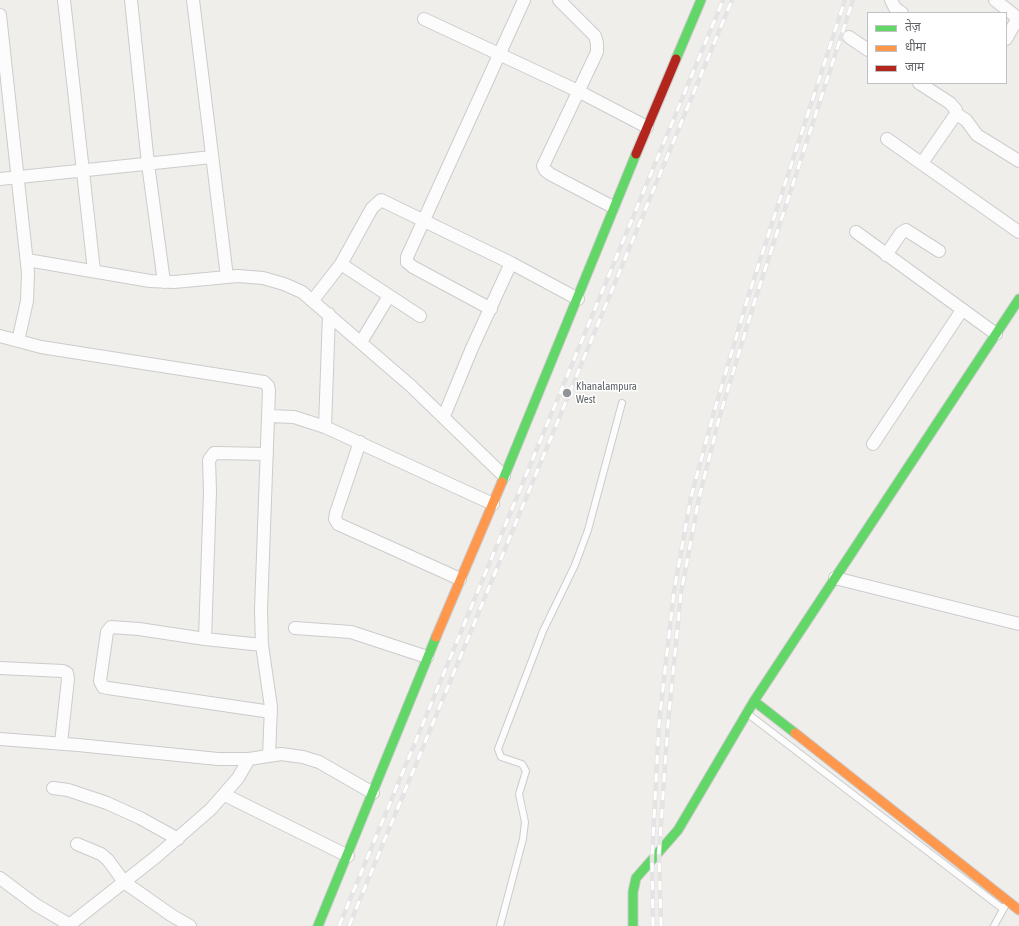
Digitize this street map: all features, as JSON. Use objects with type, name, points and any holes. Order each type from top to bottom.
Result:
[{"type":"street","points":[[64,0],[94,271]]},
{"type":"street","points":[[130,0],[148,164],[164,282]]},
{"type":"street","points":[[194,0],[227,277]]},
{"type":"street","points":[[491,309],[413,268],[407,262],[409,251],[524,0]]},
{"type":"street","points":[[559,0],[591,32],[597,43],[597,52],[543,166],[550,174],[613,207]]},
{"type":"street","points":[[318,926],[348,856],[427,657],[493,504],[578,299],[613,207],[701,0]]},
{"type":"street","points":[[891,0],[895,8],[901,12]]},
{"type":"street","points":[[995,0],[1019,19],[1007,37]]},
{"type":"street","points":[[0,15],[27,260],[27,301],[18,341]]},
{"type":"street","points":[[424,19],[578,91],[647,127]]},
{"type":"street","points":[[849,37],[867,49]]},
{"type":"street","points":[[921,84],[950,103],[956,110],[956,114],[966,120],[977,135],[1019,161]]},
{"type":"street","points":[[922,163],[956,114]]},
{"type":"street","points":[[887,139],[1019,232]]},
{"type":"street","points":[[0,179],[83,172],[212,157]]},
{"type":"street","points":[[313,300],[340,264],[377,202],[381,200],[386,201],[511,263],[578,299]]},
{"type":"street","points":[[886,255],[901,233],[906,230],[939,251]]},
{"type":"street","points":[[856,232],[996,334]]},
{"type":"street","points":[[27,260],[150,281],[164,282],[238,276],[263,278],[284,284],[302,292],[313,300],[444,416],[504,476]]},
{"type":"street","points":[[444,416],[472,348],[511,263]]},
{"type":"street","points":[[340,264],[420,316]]},
{"type":"street","points":[[361,342],[389,296]]},
{"type":"street","points":[[633,926],[633,892],[636,878],[644,867],[659,853],[678,830],[754,701],[1019,299]]},
{"type":"street","points":[[873,444],[962,310]]},
{"type":"street","points":[[325,427],[329,314]]},
{"type":"street","points":[[0,336],[41,347],[264,382],[268,386],[261,610],[262,644],[271,712],[269,756]]},
{"type":"street","points":[[268,416],[294,417],[325,427],[493,504]]},
{"type":"street","points":[[360,442],[336,513],[335,519],[338,524],[460,579]]},
{"type":"street","points":[[205,639],[210,491],[209,460],[214,453],[267,454]]},
{"type":"street","points":[[835,578],[1019,624]]},
{"type":"street","points":[[262,644],[205,639],[139,629],[111,627],[107,632],[100,684],[108,688],[271,712]]},
{"type":"street","points":[[295,628],[351,632],[427,657]]},
{"type":"street","points":[[0,668],[67,673],[68,680],[61,744]]},
{"type":"street","points":[[754,701],[1006,906],[1019,910]]},
{"type":"street","points":[[0,739],[218,759],[249,759],[281,754],[296,756],[319,762],[373,793]]},
{"type":"street","points":[[0,878],[36,905],[69,925],[178,839],[211,809],[225,795],[238,778],[249,759]]},
{"type":"street","points":[[53,788],[68,790],[108,803],[140,818],[178,839]]},
{"type":"street","points":[[225,795],[348,856]]},
{"type":"street","points":[[77,844],[101,854],[108,860],[124,882],[171,915],[190,926]]},
{"type":"lane","points":[[500,926],[523,839],[525,822],[519,794],[526,771],[522,764],[498,754],[498,749],[543,631],[575,565],[588,530],[622,403]]},
{"type":"lane","points":[[747,713],[1006,906],[994,926]]},
{"type":"railway","points":[[339,926],[723,0]]},
{"type":"railway","points":[[349,926],[732,0]]},
{"type":"railway","points":[[653,926],[652,858],[659,723],[674,591],[691,497],[714,412],[749,294],[845,0]]},
{"type":"railway","points":[[661,926],[659,853],[668,723],[681,593],[699,498],[720,415],[756,297],[853,0]]},
{"type":"traffic: fast","points":[[676,59],[701,0]]},
{"type":"traffic: fast","points":[[502,482],[636,154]]},
{"type":"traffic: fast","points":[[795,733],[754,701],[1019,299]]},
{"type":"traffic: fast","points":[[318,926],[436,637]]},
{"type":"traffic: fast","points":[[633,926],[633,892],[636,878],[678,830],[754,701]]},
{"type":"traffic: slow","points":[[436,637],[502,482]]},
{"type":"traffic: slow","points":[[795,733],[1019,910]]},
{"type":"traffic: jam","points":[[636,154],[676,59]]},
{"type":"place","name":"Khanalampura West","points":[[567,393]]}]
